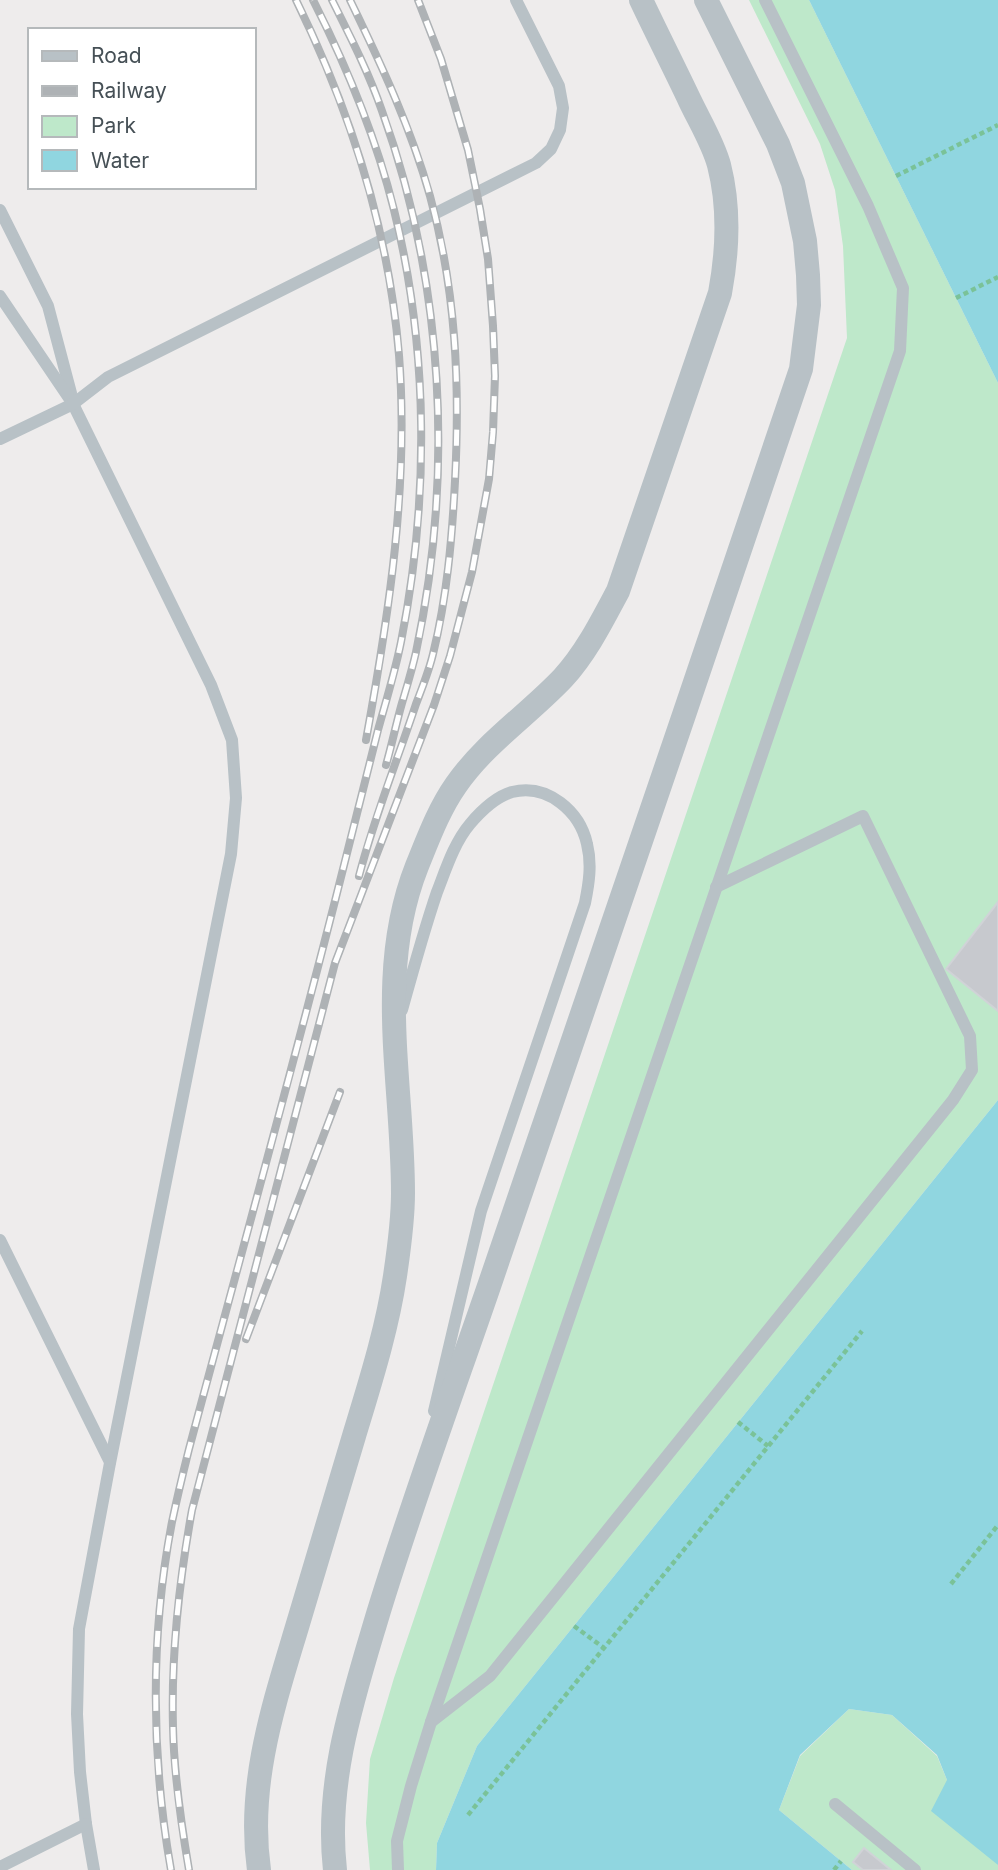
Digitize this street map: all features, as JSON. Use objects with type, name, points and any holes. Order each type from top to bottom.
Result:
[{"type":"street","points":[[259,1870],[256,1851],[257,1786],[269,1721],[381,1347],[395,1275],[403,1196],[394,1038],[394,978],[403,908],[440,811],[454,786],[479,755],[566,674],[597,632],[629,562],[720,293],[727,258],[727,226],[718,163],[641,0]]},
{"type":"street","points":[[335,1870],[331,1841],[334,1790],[342,1744],[360,1675],[409,1517],[613,928],[801,369],[809,305],[808,275],[805,241],[793,183],[778,144],[706,0]]},
{"type":"lane","points":[[0,439],[74,404],[108,377],[536,163],[551,149],[560,130],[563,107],[559,86],[516,0]]},
{"type":"lane","points":[[398,1870],[397,1841],[431,1722],[900,351],[903,288],[868,206],[765,0]]},
{"type":"lane","points":[[0,210],[48,306],[74,404]]},
{"type":"lane","points":[[0,296],[74,404],[211,685],[232,740],[236,798],[231,854],[79,1629],[77,1714],[86,1824],[94,1870]]},
{"type":"lane","points":[[394,1038],[425,927],[445,871],[468,826],[485,808],[513,792],[528,791],[561,802],[574,814],[587,843],[590,878],[585,903],[481,1211],[409,1517]]},
{"type":"lane","points":[[431,1722],[490,1676],[953,1100],[972,1070],[970,1036],[863,816],[716,887]]},
{"type":"lane","points":[[0,1240],[110,1462]]},
{"type":"lane","points":[[835,1804],[915,1870]]},
{"type":"lane","points":[[0,1867],[86,1824]]},
{"type":"path","points":[[896,176],[998,125]]},
{"type":"path","points":[[956,298],[998,277]]},
{"type":"path","points":[[468,1815],[862,1331]]},
{"type":"path","points":[[738,1422],[768,1446]]},
{"type":"path","points":[[951,1584],[998,1525]]},
{"type":"path","points":[[574,1626],[604,1648]]},
{"type":"path","points":[[834,1870],[841,1861]]},
{"type":"green space","points":[[749,0],[809,0],[998,383],[998,1100],[477,1746],[437,1843],[436,1870],[370,1870],[366,1823],[370,1759],[394,1678],[847,338],[843,246],[835,190],[820,144]]},
{"type":"green space","points":[[849,1709],[892,1715],[937,1756],[947,1780],[998,1865],[998,1870],[852,1870],[779,1810],[800,1756]]},
{"type":"water","points":[[809,0],[998,0],[998,383]]},
{"type":"water","points":[[998,1100],[998,1865],[931,1811],[947,1780],[937,1755],[892,1715],[849,1709],[800,1755],[779,1810],[852,1870],[436,1870],[437,1843],[477,1746]]},
{"type":"building","points":[[998,902],[998,1011],[946,969]]},
{"type":"building","points":[[864,1848],[891,1870],[863,1870],[853,1862]]},
{"type":"railway","points":[[296,0],[316,42],[350,128],[364,173],[386,263],[399,355],[401,452],[395,549],[366,740]]},
{"type":"railway","points":[[171,1870],[160,1784],[156,1696],[160,1608],[172,1522],[396,664],[417,535],[421,426],[419,371],[405,263],[387,183],[369,129],[349,77],[313,0]]},
{"type":"railway","points":[[332,0],[371,83],[403,176],[419,243],[430,311],[436,379],[438,448],[428,585],[414,659],[386,765]]},
{"type":"railway","points":[[350,0],[405,121],[430,196],[451,302],[457,409],[452,524],[438,633],[430,667],[359,876]]},
{"type":"railway","points":[[189,1870],[176,1781],[173,1672],[183,1564],[192,1510],[335,963],[434,705],[450,656],[472,572],[489,479],[495,376],[488,259],[468,150],[441,59],[418,0]]},
{"type":"railway","points":[[246,1339],[340,1092]]}]
